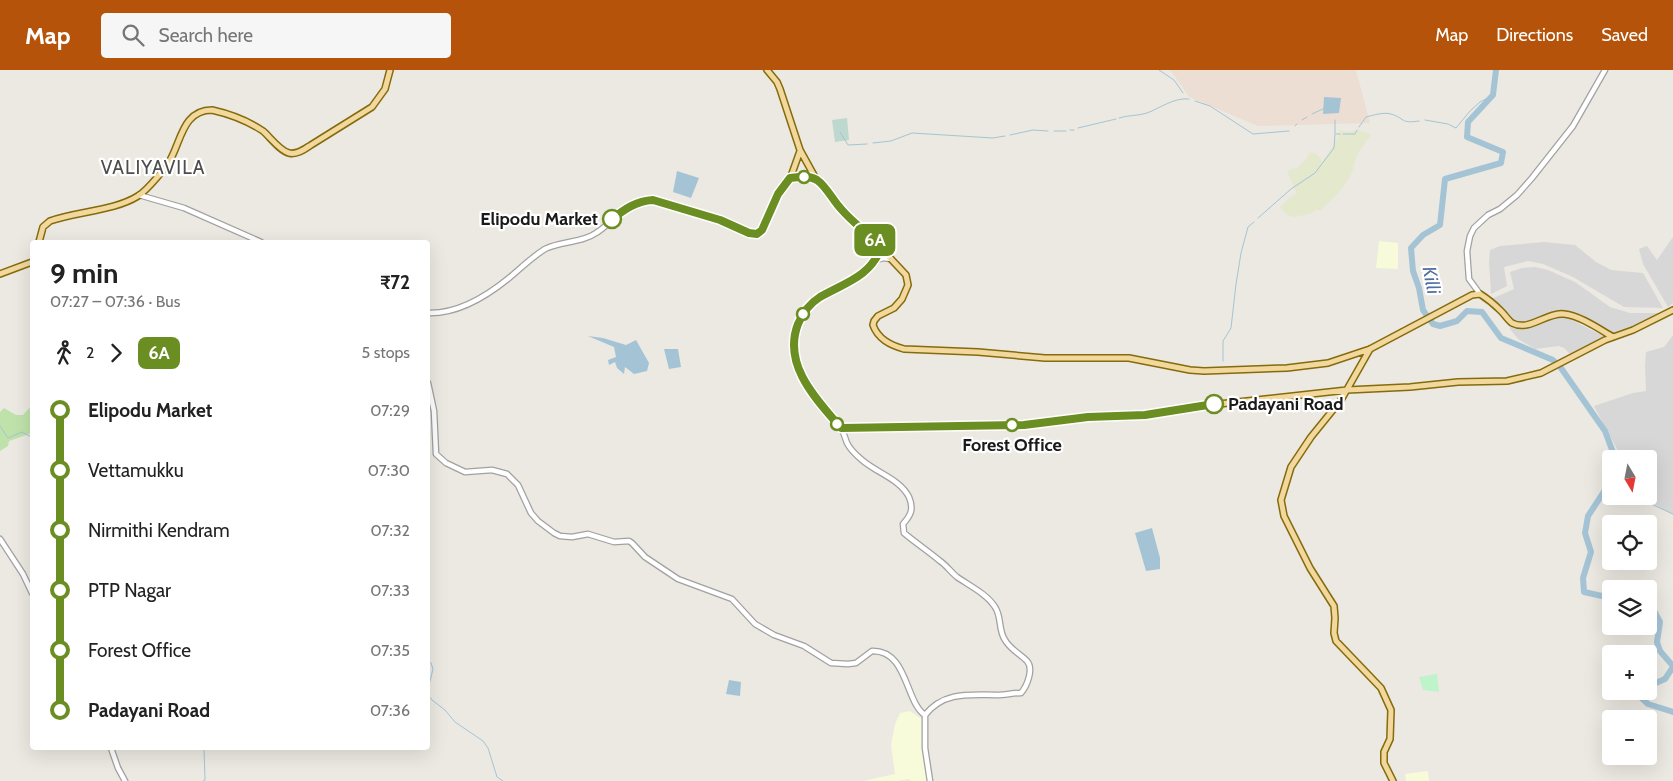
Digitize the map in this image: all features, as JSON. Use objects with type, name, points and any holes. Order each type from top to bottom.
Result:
[{"type":"main road","points":[[40,240],[43,227],[50,221],[123,202],[139,195],[160,175],[170,162],[184,128],[198,114],[212,110],[246,122],[262,131],[283,150],[293,153],[311,145],[372,107],[385,89],[390,70]]},
{"type":"main road","points":[[767,70],[777,82],[800,150],[816,179],[843,212],[874,239],[906,275],[908,285],[906,292],[894,308],[878,316],[874,321],[873,325],[877,333],[887,343],[904,348],[1045,358],[1129,358],[1204,371],[1287,368],[1328,363],[1370,349],[1439,311],[1472,295],[1480,294],[1491,301],[1511,322],[1521,325],[1534,323],[1550,315],[1565,314],[1613,337]]},
{"type":"main road","points":[[800,150],[790,178],[807,177],[816,179]]},
{"type":"main road","points":[[0,274],[30,263]]},
{"type":"main road","points":[[841,428],[1024,425],[1088,417],[1145,415],[1219,404],[1347,390],[1412,387],[1458,382],[1507,381],[1540,373],[1673,310]]},
{"type":"main road","points":[[1370,349],[1341,400],[1311,437],[1292,467],[1281,500],[1284,516],[1310,568],[1334,606],[1334,633],[1336,641],[1382,688],[1391,710],[1390,739],[1384,752],[1384,763],[1393,781]]},
{"type":"street","points":[[1480,294],[1469,279],[1467,250],[1474,228],[1488,214],[1512,199],[1532,178],[1573,126],[1605,70]]},
{"type":"street","points":[[430,312],[452,310],[471,303],[498,286],[544,250],[558,244],[593,235],[624,210],[645,200],[673,205],[720,220],[749,233],[757,234],[762,230],[778,194],[790,178]]},
{"type":"street","points":[[139,195],[184,208],[256,240]]},
{"type":"street","points":[[877,260],[881,248]]},
{"type":"street","points":[[890,259],[883,258],[877,260],[866,271],[810,304],[802,315],[794,337],[796,361],[810,392],[841,428],[848,444],[860,459],[901,486],[908,496],[912,512],[903,524],[904,534],[942,561],[956,576],[988,599],[998,613],[1004,638],[1014,651],[1028,662],[1029,678],[1021,693],[998,695],[975,693],[953,696],[937,703],[925,715],[925,748],[930,781]]},
{"type":"street","points":[[430,392],[434,411],[436,454],[446,463],[465,472],[492,470],[507,474],[518,485],[531,513],[554,533],[560,536],[588,534],[614,542],[629,541],[645,557],[678,579],[732,599],[755,624],[804,646],[831,663],[853,664],[859,662],[872,651],[884,653],[898,666],[918,709],[925,715]]},
{"type":"street","points":[[0,539],[18,566],[30,589]]},
{"type":"street","points":[[112,750],[125,781]]},
{"type":"shaded area","points":[[1169,70],[1356,70],[1370,123],[1258,126],[1189,97]]},
{"type":"shaded area","points":[[1324,97],[1341,98],[1339,113],[1323,114]]},
{"type":"shaded area","points":[[847,118],[849,140],[835,142],[832,120]]},
{"type":"shaded area","points":[[1340,130],[1346,132],[1360,130],[1371,135],[1356,156],[1352,173],[1341,190],[1320,211],[1317,209],[1310,214],[1293,217],[1286,214],[1280,207],[1290,197],[1297,194],[1288,174],[1289,170],[1301,164],[1310,152],[1315,153],[1323,161],[1337,139]]},
{"type":"shaded area","points":[[677,171],[699,178],[691,198],[673,192]]},
{"type":"shaded area","points":[[1673,237],[1673,303],[1668,307],[1643,264],[1639,249],[1647,246],[1657,260]]},
{"type":"shaded area","points":[[1379,241],[1398,243],[1398,269],[1376,268]]},
{"type":"shaded area","points":[[1544,242],[1575,245],[1596,262],[1611,270],[1643,273],[1663,308],[1624,307],[1573,277],[1543,264],[1528,261],[1504,267],[1507,286],[1491,294],[1490,250],[1500,246]]},
{"type":"shaded area","points":[[1535,267],[1548,270],[1575,282],[1610,307],[1630,313],[1659,313],[1639,327],[1617,335],[1597,324],[1562,310],[1551,312],[1524,324],[1515,321],[1501,312],[1489,300],[1514,289],[1510,272],[1522,268]]},
{"type":"shaded area","points":[[1560,316],[1568,318],[1605,337],[1570,354],[1559,346],[1535,349],[1518,339],[1510,329],[1511,325],[1524,329],[1534,327]]},
{"type":"shaded area","points":[[1673,335],[1673,515],[1656,505],[1658,505],[1658,450],[1617,450],[1594,406],[1633,393],[1646,391],[1646,352],[1664,347]]},
{"type":"shaded area","points":[[588,336],[603,338],[626,345],[636,340],[649,363],[647,371],[634,374],[625,367],[624,374],[617,368],[615,362],[609,365],[608,360],[616,357],[614,347]]},
{"type":"shaded area","points":[[664,349],[678,349],[681,367],[669,369]]},
{"type":"shaded area","points":[[1152,528],[1160,558],[1160,569],[1146,571],[1135,533]]},
{"type":"shaded area","points":[[1437,674],[1439,692],[1423,690],[1419,677]]},
{"type":"shaded area","points":[[729,680],[741,682],[740,696],[726,694]]},
{"type":"shaded area","points":[[910,711],[923,720],[923,758],[927,781],[911,781],[909,779],[898,781],[863,781],[895,774],[891,745],[895,724],[900,713]]},
{"type":"shaded area","points":[[1428,771],[1429,781],[1406,781],[1405,774]]},
{"type":"green space","points":[[30,407],[30,434],[9,441],[8,446],[0,451],[0,412],[4,408],[16,415],[23,415]]},
{"type":"waterway","points":[[1159,70],[1174,80],[1183,93]]},
{"type":"waterway","name":"Killi","points":[[1496,70],[1493,95],[1468,122],[1467,137],[1503,152],[1501,163],[1445,179],[1440,225],[1423,235],[1411,248],[1413,271],[1419,288],[1423,310],[1433,324],[1440,326],[1457,321],[1467,311],[1482,312],[1501,338],[1553,360],[1561,368],[1605,431],[1612,450]]},
{"type":"waterway","points":[[1425,120],[1448,124],[1456,128],[1480,102],[1493,95]]},
{"type":"waterway","points":[[1119,118],[1144,114],[1173,101],[1189,99]]},
{"type":"waterway","points":[[1195,101],[1210,106],[1253,134],[1289,131]]},
{"type":"waterway","points":[[1312,114],[1325,108]]},
{"type":"waterway","points":[[1359,127],[1366,117],[1388,113],[1405,121],[1419,121]]},
{"type":"waterway","points":[[1302,120],[1307,117]]},
{"type":"waterway","points":[[1078,128],[1116,119]]},
{"type":"waterway","points":[[1335,120],[1335,133]]},
{"type":"waterway","points":[[1010,135],[1033,130],[1048,131]]},
{"type":"waterway","points":[[1343,134],[1355,134],[1357,130]]},
{"type":"waterway","points":[[1054,131],[1066,131]]},
{"type":"waterway","points":[[840,132],[848,145],[867,144]]},
{"type":"waterway","points":[[873,143],[891,141],[912,133],[993,138],[1005,136]]},
{"type":"waterway","points":[[1258,218],[1291,189],[1315,173],[1334,148],[1335,134],[1340,134]]},
{"type":"waterway","points":[[1223,361],[1223,341],[1231,328],[1241,253],[1248,227],[1254,222]]},
{"type":"waterway","points":[[0,426],[8,438],[22,432],[30,436]]},
{"type":"waterway","name":"Killi","points":[[1602,495],[1588,516],[1585,533],[1591,552],[1583,578],[1584,592],[1602,596]]},
{"type":"waterway","points":[[1653,505],[1673,514]]},
{"type":"waterway","name":"Killi","points":[[1657,616],[1660,622],[1657,642],[1660,651],[1673,666]]},
{"type":"waterway","points":[[430,662],[433,669],[430,681]]},
{"type":"waterway","name":"Killi","points":[[1657,682],[1665,679],[1673,667]]},
{"type":"waterway","points":[[430,698],[445,710],[455,722],[483,741],[488,748],[497,777],[503,781]]},
{"type":"waterway","name":"Killi","points":[[1644,700],[1648,704],[1673,712]]},
{"type":"waterway","points":[[203,781],[205,780],[204,750]]},
{"type":"bus line","name":"6A","points":[[612,219],[635,204],[645,200],[653,200],[720,220],[754,235],[762,230],[778,194],[790,178],[807,177],[816,179],[843,212],[874,239],[881,248],[877,260],[866,271],[820,297],[806,308],[794,337],[796,361],[799,371],[810,392],[841,428],[1024,425],[1088,417],[1145,415],[1214,404]]},
{"type":"place","name":"Elipodu Market","points":[[612,219]]},
{"type":"place","name":"Padayani Road","points":[[1214,404]]},
{"type":"place","name":"Forest Office","points":[[1012,425]]},
{"type":"district","name":"VALIYAVILA","points":[[153,167]]}]
